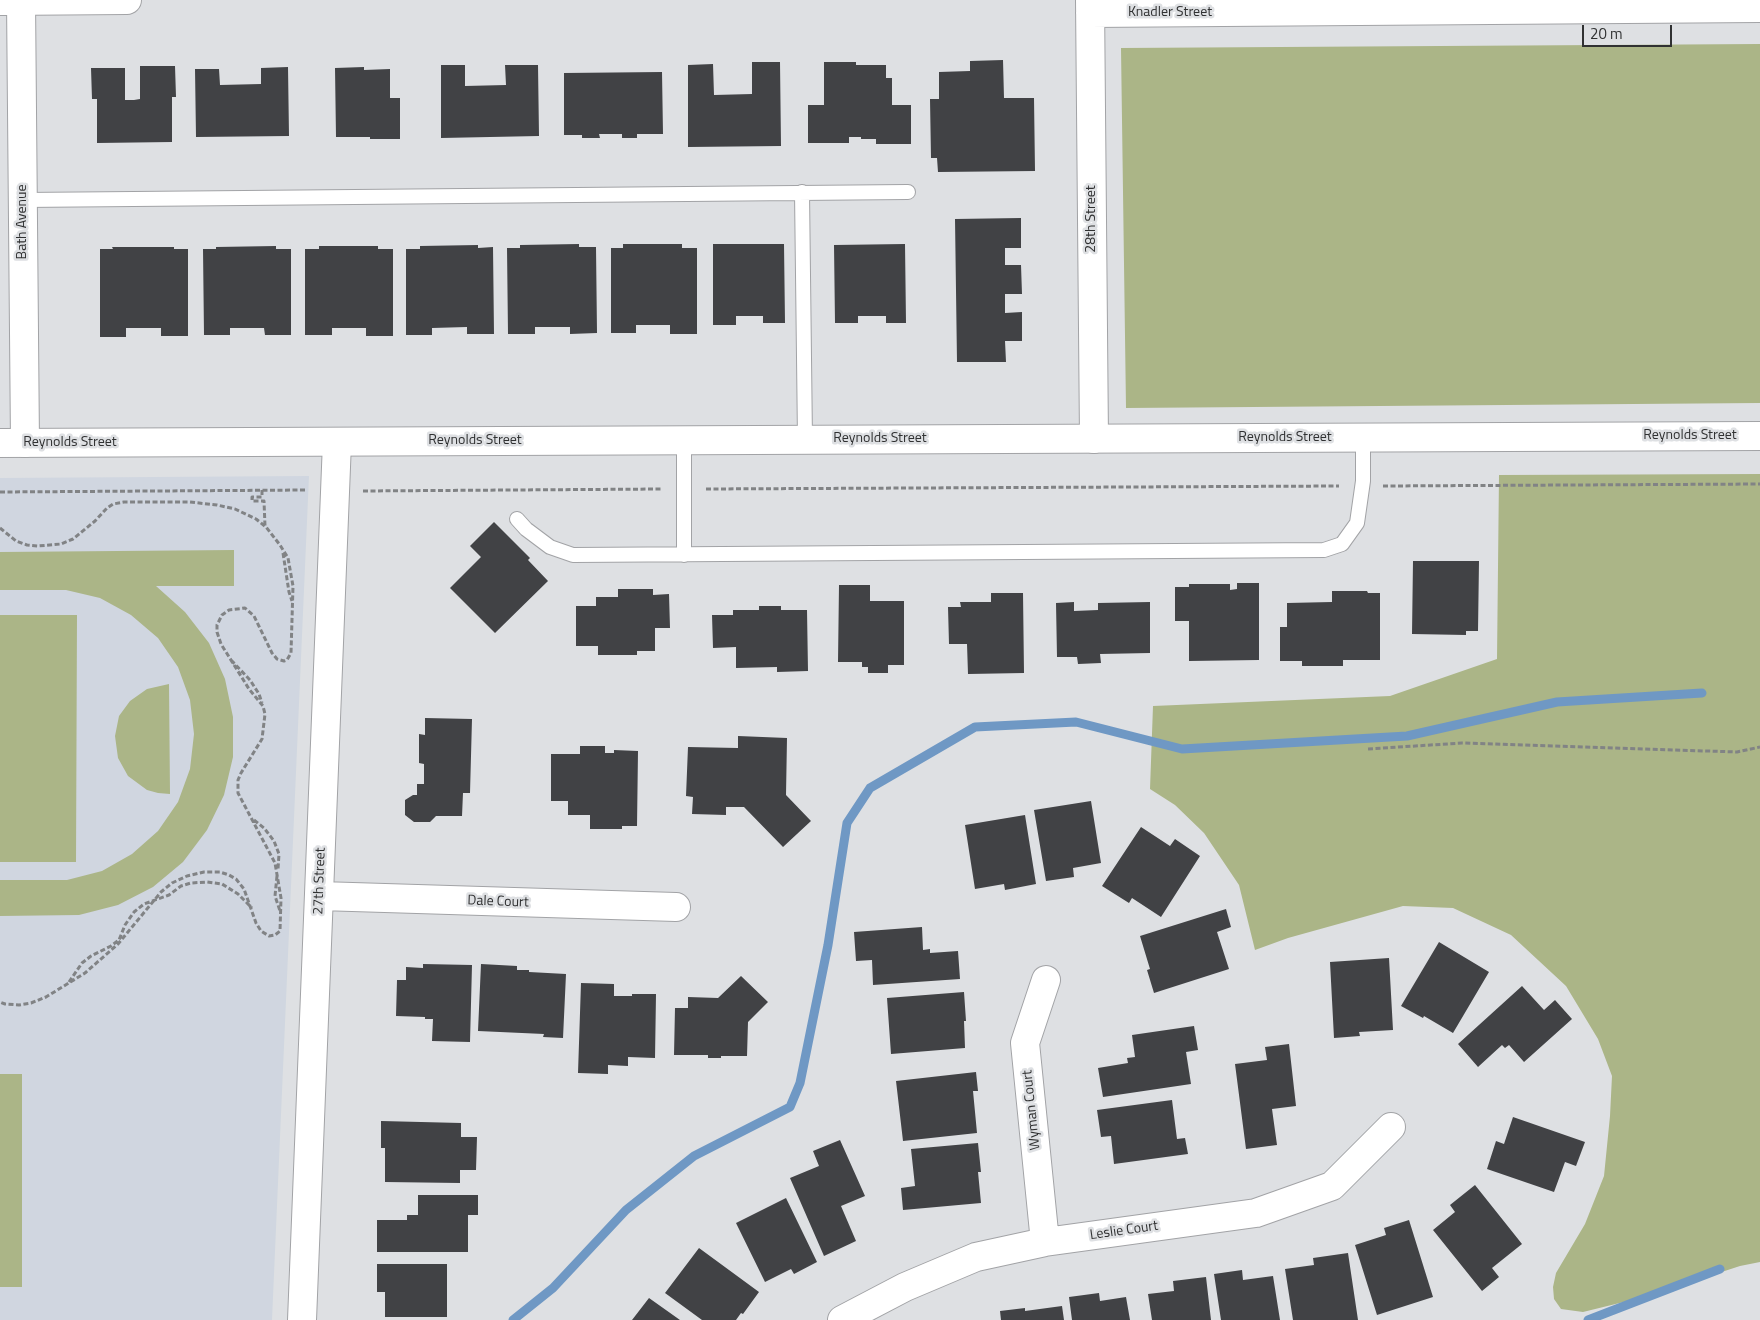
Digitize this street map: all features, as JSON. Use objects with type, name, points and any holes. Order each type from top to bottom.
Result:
[{"type":"street","points":[[14,1],[127,0]]},
{"type":"street","name":"Bath Avenue","points":[[12,443],[23,200],[14,1]]},
{"type":"street","name":"Knadler Street","points":[[1090,7],[1502,5],[1760,8]]},
{"type":"street","name":"28th Street","points":[[1090,7],[1094,438]]},
{"type":"street","name":"Reynolds Street","points":[[12,443],[1760,436]]},
{"type":"street","name":"27th Street","points":[[302,1320],[337,442]]},
{"type":"street","name":"Dale Court","points":[[320,896],[676,907]]},
{"type":"street","name":"Wyman Court","points":[[1046,980],[1025,1043],[1046,1242]]},
{"type":"street","name":"Leslie Court","points":[[842,1320],[905,1287],[976,1257],[1046,1242],[1256,1213],[1332,1186],[1391,1127]]},
{"type":"lane","points":[[802,192],[804,440]]},
{"type":"lane","points":[[23,200],[908,192]]},
{"type":"lane","points":[[517,519],[526,529],[550,547],[573,555],[1324,550],[1342,544],[1357,523],[1363,486],[1364,438]]},
{"type":"lane","points":[[684,440],[684,555]]},
{"type":"path","points":[[0,492],[1760,484]]},
{"type":"path","points":[[262,490],[262,497],[252,497],[252,501],[264,501],[266,527]]},
{"type":"path","points":[[0,528],[16,541],[27,545],[61,544],[73,539],[95,521],[106,508],[113,504],[124,502],[190,502],[217,505],[235,509],[256,519],[266,527],[283,550],[289,592],[293,603],[292,653],[287,660],[277,659],[272,653],[254,616],[245,608],[229,610],[222,614],[217,624],[217,632],[221,644],[229,657],[249,689],[263,706]]},
{"type":"path","points":[[229,657],[250,680],[259,694],[265,714],[262,739],[241,773],[238,792],[275,863],[277,872]]},
{"type":"path","points":[[1368,749],[1462,743],[1737,752],[1760,747]]},
{"type":"path","points":[[0,1001],[5,1004],[19,1006],[31,1004],[86,973],[104,959],[118,944],[155,899],[172,883],[187,876],[204,872],[220,872],[236,879],[244,889],[256,923],[261,931],[269,936],[275,935],[280,931],[281,912],[275,896],[279,854],[274,841],[264,828],[252,818]]},
{"type":"path","points":[[67,984],[82,963],[119,940],[124,925],[134,912],[144,904],[169,895],[181,886],[206,882],[222,884],[229,887],[252,909]]},
{"type":"shaded area","points":[[309,476],[272,1320],[0,1320],[0,478]]},
{"type":"green space","points":[[1760,44],[1760,403],[1126,408],[1121,48]]},
{"type":"green space","points":[[1760,474],[1760,1262],[1740,1266],[1648,1296],[1583,1312],[1561,1309],[1554,1299],[1553,1287],[1556,1273],[1585,1224],[1604,1176],[1612,1076],[1598,1039],[1566,986],[1511,935],[1453,908],[1403,906],[1288,938],[1255,950],[1239,885],[1204,833],[1175,805],[1150,789],[1153,706],[1390,696],[1497,659],[1499,475]]},
{"type":"green space","points":[[234,550],[234,586],[156,586],[185,612],[209,643],[225,679],[233,717],[233,757],[224,795],[207,830],[183,862],[153,887],[118,905],[79,915],[0,916],[0,880],[67,880],[102,871],[132,854],[158,831],[178,802],[190,769],[194,734],[190,700],[178,667],[158,638],[131,615],[100,598],[66,590],[0,590],[0,552]]},
{"type":"green space","points":[[0,615],[77,615],[76,862],[0,862]]},
{"type":"green space","points":[[169,684],[170,794],[147,790],[128,776],[118,758],[115,736],[119,716],[130,701],[147,689]]},
{"type":"green space","points":[[0,1074],[22,1074],[22,1287],[0,1287]]},
{"type":"building","points":[[1003,60],[1004,98],[1034,98],[1035,171],[938,172],[937,158],[931,158],[930,99],[939,99],[939,72],[970,71],[970,61]]},
{"type":"building","points":[[752,62],[780,62],[781,146],[688,147],[688,65],[713,64],[714,95],[752,94]]},
{"type":"building","points":[[824,62],[856,62],[856,65],[886,65],[886,78],[892,78],[892,105],[911,105],[911,144],[876,144],[876,139],[861,139],[861,137],[849,137],[849,143],[808,143],[808,105],[824,105]]},
{"type":"building","points":[[441,65],[465,65],[465,86],[506,85],[505,65],[538,65],[539,136],[441,138]]},
{"type":"building","points":[[140,66],[175,66],[176,97],[172,97],[172,142],[97,143],[97,99],[92,99],[91,68],[125,68],[125,100],[134,100],[140,99]]},
{"type":"building","points":[[288,67],[289,136],[196,137],[195,69],[219,69],[220,85],[261,84],[261,68]]},
{"type":"building","points":[[364,67],[364,70],[390,69],[390,98],[400,98],[400,139],[336,137],[335,68]]},
{"type":"building","points":[[662,72],[663,134],[637,134],[637,138],[622,138],[622,134],[599,134],[600,138],[564,135],[564,73]]},
{"type":"building","points":[[1021,218],[1021,248],[1005,248],[1005,265],[1021,265],[1022,294],[1005,294],[1005,313],[1022,312],[1022,341],[1005,341],[1006,362],[957,362],[955,219]]},
{"type":"building","points":[[579,244],[579,247],[596,247],[597,333],[570,334],[570,327],[535,327],[535,334],[508,334],[507,248],[520,248],[520,245]]},
{"type":"building","points":[[623,244],[682,244],[682,248],[697,248],[697,334],[670,334],[670,325],[636,325],[636,333],[611,333],[611,248],[623,248]]},
{"type":"building","points":[[713,244],[784,244],[785,323],[763,323],[763,316],[736,316],[736,325],[713,325]]},
{"type":"building","points":[[905,244],[906,323],[886,323],[886,316],[858,316],[858,323],[835,323],[834,245]]},
{"type":"building","points":[[478,245],[478,248],[493,247],[494,334],[467,334],[467,327],[432,328],[432,335],[406,335],[406,249],[420,249],[420,246]]},
{"type":"building","points":[[276,246],[276,249],[291,249],[291,335],[265,335],[264,328],[230,328],[230,335],[204,335],[203,249]]},
{"type":"building","points":[[319,246],[378,246],[378,249],[393,249],[393,336],[366,336],[366,328],[332,328],[332,335],[305,335],[305,249],[319,249]]},
{"type":"building","points":[[112,247],[174,247],[174,249],[188,249],[188,336],[161,336],[161,328],[126,328],[126,337],[100,337],[100,249],[113,249]]},
{"type":"building","points":[[494,522],[530,558],[528,560],[548,581],[495,633],[450,588],[481,557],[470,546]]},
{"type":"building","points":[[1413,561],[1479,561],[1478,631],[1466,631],[1466,635],[1412,634]]},
{"type":"building","points":[[1237,583],[1259,583],[1259,660],[1189,661],[1189,621],[1175,621],[1175,587],[1189,587],[1189,584],[1230,584],[1230,590],[1237,589]]},
{"type":"building","points":[[839,585],[870,585],[870,601],[904,601],[904,665],[888,665],[888,673],[868,673],[868,667],[862,667],[862,662],[838,662]]},
{"type":"building","points":[[618,589],[653,589],[653,595],[669,594],[670,628],[655,628],[655,651],[637,651],[637,655],[598,655],[598,646],[576,646],[576,606],[596,606],[596,597],[618,597]]},
{"type":"building","points":[[1332,591],[1380,593],[1380,660],[1343,660],[1343,666],[1302,666],[1302,661],[1280,661],[1280,627],[1287,627],[1287,603],[1332,602]]},
{"type":"building","points":[[991,593],[1023,593],[1024,673],[968,674],[967,644],[949,644],[948,607],[961,607],[960,602],[991,602]]},
{"type":"building","points":[[1074,602],[1074,611],[1098,610],[1098,603],[1150,602],[1150,653],[1100,654],[1101,663],[1078,664],[1077,657],[1057,657],[1056,603]]},
{"type":"building","points":[[759,606],[781,606],[781,610],[807,610],[808,671],[777,672],[777,667],[736,668],[736,647],[713,648],[712,615],[733,615],[733,610],[759,610]]},
{"type":"building","points":[[425,718],[472,719],[470,793],[463,793],[462,816],[436,816],[430,822],[414,822],[405,815],[405,800],[413,795],[417,795],[417,784],[424,784],[424,764],[419,763],[419,734],[425,735]]},
{"type":"building","points":[[738,736],[787,738],[786,795],[811,821],[783,847],[744,807],[726,807],[726,815],[692,814],[693,797],[686,796],[688,747],[738,748]]},
{"type":"building","points":[[580,746],[605,746],[605,753],[614,753],[614,750],[638,751],[637,826],[622,826],[622,829],[590,829],[590,815],[568,815],[568,801],[551,801],[551,754],[580,754]]},
{"type":"building","points":[[1091,801],[1101,863],[1073,868],[1074,877],[1046,881],[1034,810]]},
{"type":"building","points":[[1025,815],[1036,884],[1005,890],[1004,884],[975,889],[965,825]]},
{"type":"building","points":[[1141,827],[1170,846],[1175,839],[1200,856],[1161,917],[1132,898],[1129,903],[1102,886]]},
{"type":"building","points":[[1226,909],[1231,927],[1217,932],[1229,969],[1154,993],[1147,970],[1150,969],[1140,936]]},
{"type":"building","points":[[922,927],[923,950],[930,949],[930,953],[958,951],[960,979],[873,985],[872,960],[856,961],[854,932]]},
{"type":"building","points":[[1439,942],[1489,972],[1453,1033],[1424,1016],[1423,1018],[1401,1006]]},
{"type":"building","points":[[1389,958],[1393,1030],[1359,1032],[1360,1036],[1334,1038],[1330,962]]},
{"type":"building","points":[[423,964],[472,965],[470,1042],[432,1041],[433,1019],[396,1016],[397,980],[406,980],[406,967],[423,968]]},
{"type":"building","points":[[481,964],[517,966],[517,970],[529,970],[529,972],[566,974],[563,1038],[543,1037],[544,1034],[478,1031]]},
{"type":"building","points":[[741,976],[768,1002],[748,1022],[747,1056],[708,1058],[708,1055],[674,1055],[675,1008],[688,1008],[688,997],[718,998]]},
{"type":"building","points":[[581,983],[614,984],[614,996],[656,994],[655,1058],[628,1057],[628,1066],[608,1065],[608,1074],[578,1073]]},
{"type":"building","points":[[1522,986],[1544,1010],[1555,1000],[1572,1019],[1524,1062],[1509,1045],[1505,1048],[1502,1045],[1478,1067],[1458,1044]]},
{"type":"building","points":[[964,992],[965,1048],[891,1054],[887,998]]},
{"type":"building","points":[[1194,1026],[1198,1050],[1186,1052],[1191,1084],[1103,1097],[1098,1068],[1128,1063],[1127,1058],[1135,1057],[1132,1035]]},
{"type":"building","points":[[1289,1044],[1296,1106],[1272,1109],[1277,1145],[1246,1149],[1235,1064],[1267,1060],[1265,1047]]},
{"type":"building","points":[[976,1072],[978,1091],[973,1091],[977,1133],[903,1141],[896,1081]]},
{"type":"building","points":[[1172,1100],[1177,1139],[1185,1138],[1188,1154],[1114,1164],[1111,1136],[1101,1137],[1097,1110]]},
{"type":"building","points":[[1513,1117],[1585,1142],[1576,1166],[1565,1162],[1554,1192],[1487,1169],[1496,1141],[1504,1144]]},
{"type":"building","points":[[381,1121],[461,1123],[461,1137],[477,1137],[476,1170],[460,1170],[460,1183],[385,1182],[385,1148],[381,1148]]},
{"type":"building","points":[[840,1140],[865,1196],[841,1206],[856,1241],[824,1256],[790,1178],[819,1166],[813,1151]]},
{"type":"building","points":[[978,1143],[981,1172],[978,1172],[981,1203],[903,1210],[901,1188],[915,1186],[911,1149]]},
{"type":"building","points":[[1475,1185],[1522,1244],[1492,1268],[1499,1277],[1482,1291],[1433,1230],[1455,1212],[1450,1205]]},
{"type":"building","points":[[418,1195],[478,1195],[478,1215],[468,1215],[468,1252],[377,1252],[377,1220],[407,1220],[407,1215],[418,1215]]},
{"type":"building","points":[[786,1198],[817,1262],[794,1274],[791,1269],[765,1282],[736,1223]]},
{"type":"building","points":[[1409,1220],[1433,1297],[1377,1315],[1355,1245],[1386,1235],[1384,1228]]},
{"type":"building","points":[[699,1248],[759,1292],[743,1314],[741,1313],[736,1320],[702,1320],[665,1293]]},
{"type":"building","points":[[1348,1253],[1358,1320],[1293,1320],[1285,1269],[1314,1265],[1313,1258]]},
{"type":"building","points":[[377,1264],[447,1264],[447,1317],[385,1317],[385,1292],[377,1292]]},
{"type":"building","points":[[1242,1270],[1243,1280],[1273,1276],[1280,1320],[1221,1320],[1214,1274]]},
{"type":"building","points":[[1206,1277],[1211,1320],[1152,1320],[1148,1294],[1174,1291],[1173,1281]]},
{"type":"building","points":[[1099,1293],[1100,1301],[1126,1297],[1130,1320],[1072,1320],[1069,1297]]},
{"type":"building","points":[[649,1298],[680,1320],[632,1320]]},
{"type":"building","points":[[1062,1306],[1064,1320],[1001,1320],[1000,1311],[1025,1308],[1025,1311]]},
{"type":"waterway","points":[[513,1320],[553,1288],[626,1210],[694,1156],[790,1107],[800,1083],[828,945],[847,823],[870,788],[975,727],[1076,722],[1182,749],[1407,736],[1557,702],[1702,693]]},
{"type":"waterway","points":[[1588,1320],[1720,1269]]}]
